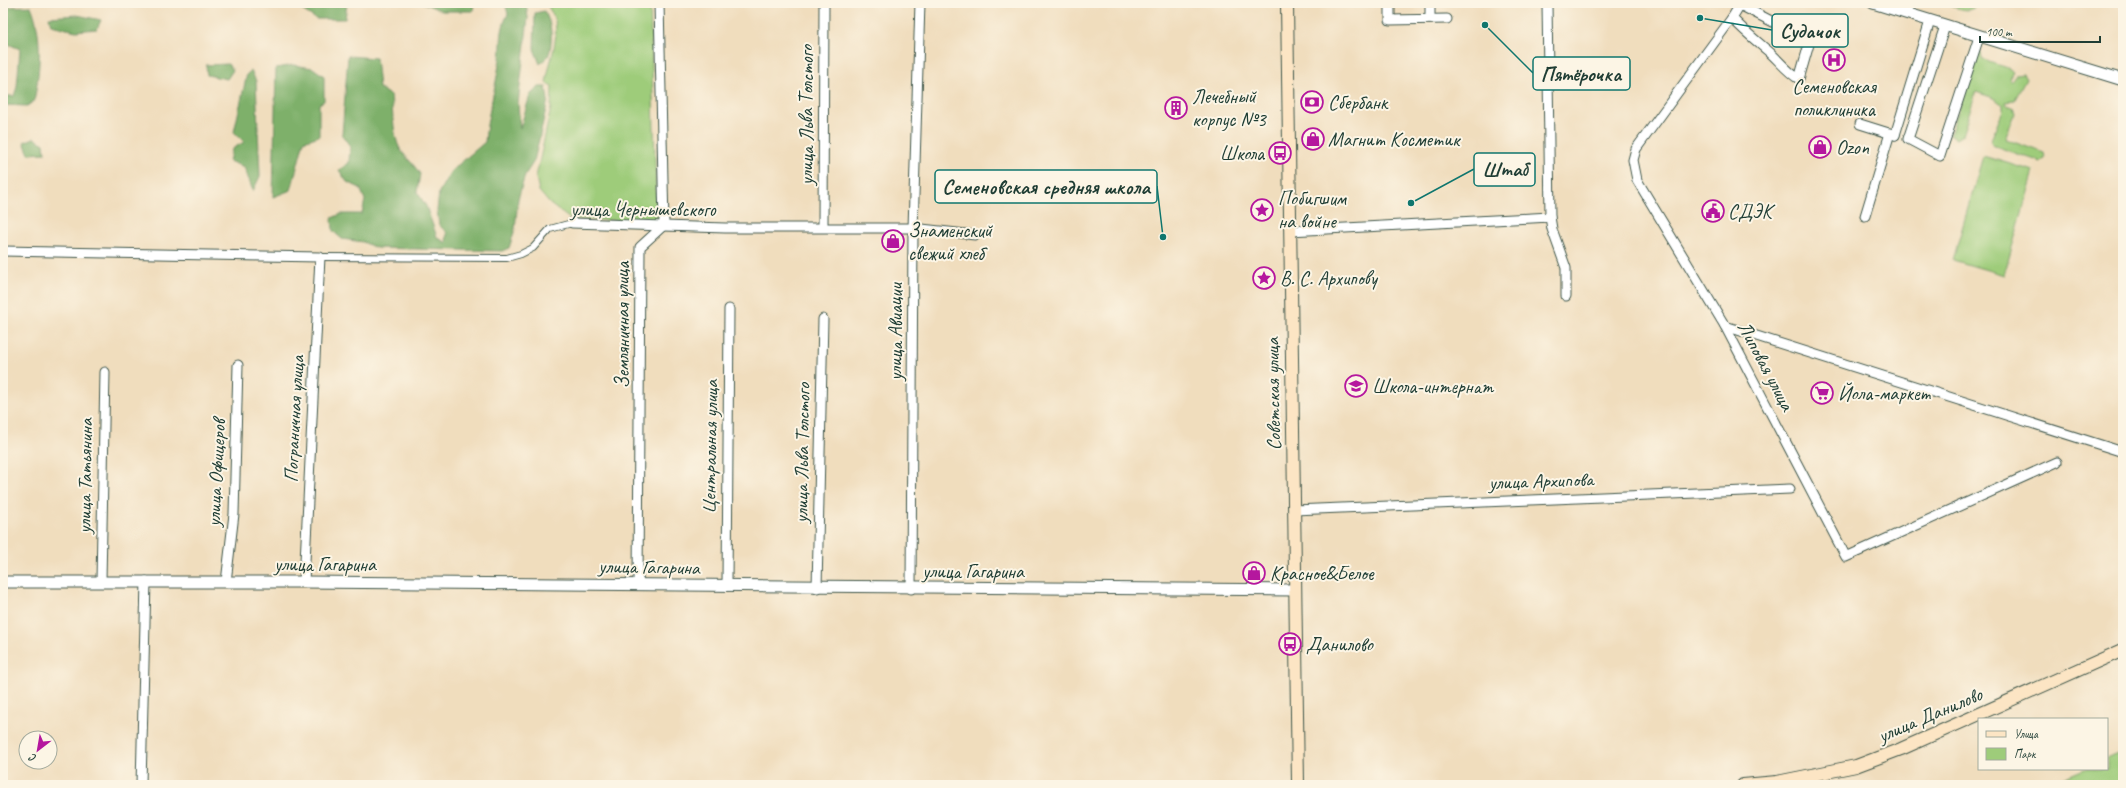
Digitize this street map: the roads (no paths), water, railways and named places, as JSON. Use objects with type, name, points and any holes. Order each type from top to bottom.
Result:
[{"type":"main road","name":"Советская улица","points":[[1287,3],[1298,785]]},
{"type":"main road","name":"улица Данилово","points":[[1743,785],[1776,782],[1819,774],[1869,761],[1901,749],[2123,650]]},
{"type":"street","points":[[659,3],[664,226]]},
{"type":"street","name":"улица Льва Толстого","points":[[823,227],[824,3]]},
{"type":"street","name":"улица Авиации","points":[[911,589],[914,228],[920,3]]},
{"type":"street","points":[[1390,3],[1390,20],[1447,19]]},
{"type":"street","points":[[1430,3],[1430,19]]},
{"type":"street","points":[[1547,3],[1550,218],[1552,229],[1566,268],[1566,296]]},
{"type":"street","points":[[1875,3],[1979,37],[2123,80]]},
{"type":"street","points":[[1732,18],[1792,75],[1799,79],[1812,34],[1775,23],[1740,4]]},
{"type":"street","name":"Липовая улица","points":[[1740,4],[1732,18],[1636,149],[1633,160],[1637,180],[1725,326],[1846,557],[2057,462]]},
{"type":"street","points":[[1865,216],[1930,21]]},
{"type":"street","points":[[1908,139],[1945,26]]},
{"type":"street","points":[[1860,124],[1908,139],[1940,156],[1979,37]]},
{"type":"street","points":[[1290,231],[1550,218]]},
{"type":"street","name":"улица Чернышевского","points":[[320,257],[507,258],[521,254],[533,248],[550,229],[572,223],[726,228],[914,228],[975,235]]},
{"type":"street","name":"Земляничная улица","points":[[638,585],[640,247],[664,226]]},
{"type":"street","points":[[3,252],[320,257]]},
{"type":"street","name":"Пограничная улица","points":[[304,582],[320,257]]},
{"type":"street","name":"Центральная улица","points":[[726,586],[729,309]]},
{"type":"street","name":"улица Льва Толстого","points":[[817,588],[823,319]]},
{"type":"street","points":[[1725,326],[2123,452]]},
{"type":"street","name":"улица Офицеров","points":[[226,582],[234,514],[238,365]]},
{"type":"street","name":"улица Татьянина","points":[[101,582],[105,372]]},
{"type":"street","name":"улица Архипова","points":[[1294,510],[1790,489]]},
{"type":"street","name":"улица Гагарина","points":[[3,582],[304,582],[911,589],[1295,590]]},
{"type":"street","points":[[141,785],[146,582]]},
{"type":"place","name":"Судачок","points":[[1700,18]]},
{"type":"place","name":"Пятёрочка","points":[[1485,25]]},
{"type":"place","name":"Семеновская поликлиника","points":[[1834,60]]},
{"type":"place","name":"Сбербанк","points":[[1312,102]]},
{"type":"place","name":"Лечебный корпус №3","points":[[1176,108]]},
{"type":"place","name":"Магнит Косметик","points":[[1313,139]]},
{"type":"place","name":"Ozon","points":[[1820,147]]},
{"type":"place","name":"Школа","points":[[1280,153]]},
{"type":"place","name":"Штаб","points":[[1411,203]]},
{"type":"place","name":"Побигшим на войне","points":[[1262,210]]},
{"type":"place","name":"СДЭК","points":[[1713,211]]},
{"type":"place","name":"Семеновская средняя школа","points":[[1163,237]]},
{"type":"place","name":"Знаменский свежий хлеб","points":[[893,241]]},
{"type":"place","name":"В. С. Архипову","points":[[1264,278]]},
{"type":"place","name":"Школа-интернат","points":[[1356,386]]},
{"type":"place","name":"Йола-маркет","points":[[1822,393]]},
{"type":"place","name":"Красное&Белое","points":[[1254,573]]},
{"type":"place","name":"Данилово","points":[[1290,644]]}]
